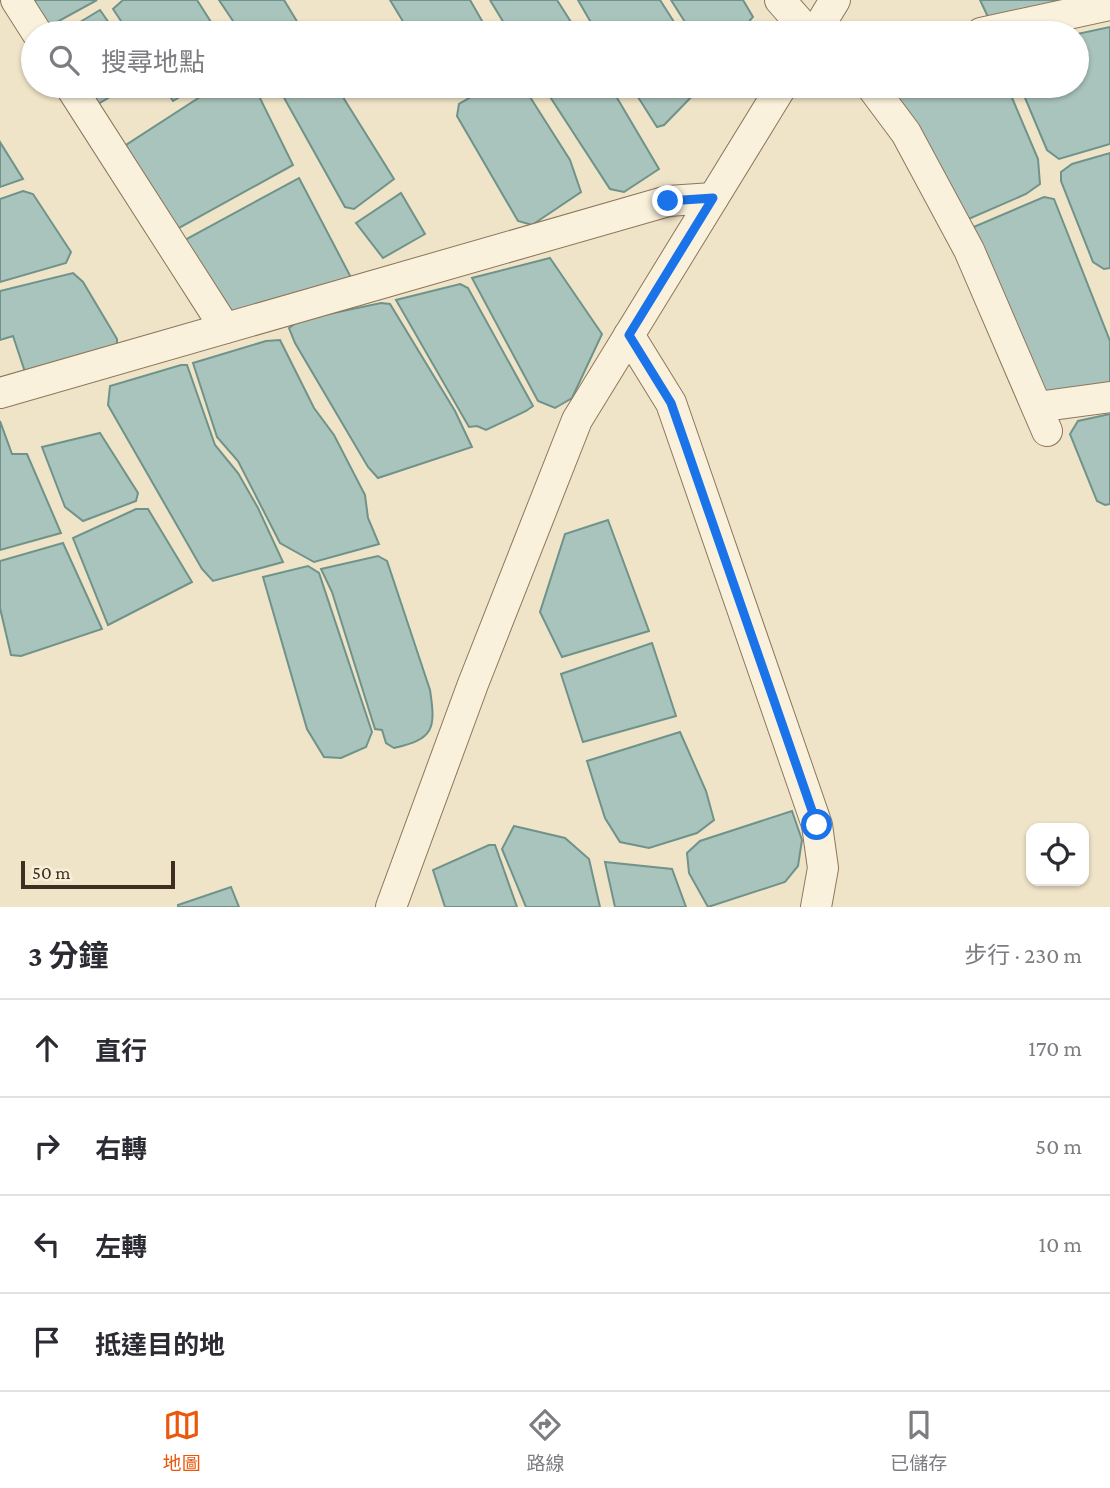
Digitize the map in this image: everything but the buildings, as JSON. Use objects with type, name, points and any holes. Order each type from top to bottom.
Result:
[{"type":"street","points":[[16,0],[29,21]]},
{"type":"street","points":[[780,0],[798,21]]},
{"type":"street","points":[[822,21],[835,0]]},
{"type":"street","points":[[1036,21],[1110,5]]},
{"type":"street","points":[[78,98],[226,328]]},
{"type":"street","points":[[391,907],[473,684],[577,420],[775,98]]},
{"type":"street","points":[[880,98],[906,133],[969,250],[1042,419],[1110,397]]},
{"type":"street","points":[[0,393],[668,201],[713,198]]},
{"type":"street","points":[[629,335],[671,403],[817,825],[822,869],[816,907]]},
{"type":"water","points":[[20,0],[97,0],[59,21],[42,21]]},
{"type":"water","points":[[123,0],[197,0],[210,21],[121,21],[113,9]]},
{"type":"water","points":[[219,0],[284,0],[297,21],[233,21]]},
{"type":"water","points":[[390,0],[470,0],[482,21],[403,21]]},
{"type":"water","points":[[490,0],[557,0],[570,21],[503,21]]},
{"type":"water","points":[[578,0],[660,0],[673,21],[590,21]]},
{"type":"water","points":[[671,0],[743,0],[753,17],[750,21],[684,21]]},
{"type":"water","points":[[980,0],[1065,0],[989,19]]},
{"type":"water","points":[[100,10],[108,21],[82,21]]},
{"type":"water","points":[[1110,27],[1110,144],[1059,159],[1047,150],[1025,98],[1089,98],[1089,31]]},
{"type":"water","points":[[90,98],[108,98],[98,104]]},
{"type":"water","points":[[198,98],[260,98],[293,165],[170,233],[151,204],[126,145]]},
{"type":"water","points":[[284,98],[343,98],[394,179],[354,209],[345,207]]},
{"type":"water","points":[[469,98],[531,98],[570,160],[581,192],[532,225],[518,221],[457,116],[459,104]]},
{"type":"water","points":[[551,98],[617,98],[659,169],[624,192],[610,189]]},
{"type":"water","points":[[639,98],[690,98],[664,125],[657,127]]},
{"type":"water","points":[[889,98],[1012,98],[1038,159],[1040,184],[1026,194],[964,221],[888,101]]},
{"type":"water","points":[[0,142],[23,179],[0,187]]},
{"type":"water","points":[[1110,153],[1110,268],[1104,269],[1093,262],[1061,181],[1061,172],[1072,164]]},
{"type":"water","points":[[299,178],[357,289],[232,318],[181,242]]},
{"type":"water","points":[[23,191],[33,194],[71,252],[66,263],[0,282],[0,199]]},
{"type":"water","points":[[401,193],[425,234],[383,258],[356,223]]},
{"type":"water","points":[[1044,197],[1054,199],[1110,341],[1110,397],[1051,404],[969,229]]},
{"type":"water","points":[[550,258],[602,334],[572,398],[555,408],[538,401],[472,278]]},
{"type":"water","points":[[73,273],[83,282],[117,339],[117,354],[27,378],[13,336],[0,340],[0,291]]},
{"type":"water","points":[[460,284],[468,288],[533,406],[486,430],[477,426],[469,427],[396,300]]},
{"type":"water","points":[[381,303],[390,304],[455,411],[472,447],[378,478],[368,467],[295,343],[289,328],[300,320]]},
{"type":"water","points":[[280,340],[314,408],[334,435],[365,495],[368,518],[379,544],[314,562],[280,543],[238,461],[217,437],[193,363],[266,341]]},
{"type":"water","points":[[187,365],[215,445],[238,473],[283,562],[213,581],[202,569],[108,405],[110,386]]},
{"type":"water","points":[[1110,414],[1110,504],[1105,505],[1097,501],[1070,434],[1078,421]]},
{"type":"water","points":[[0,421],[12,454],[27,454],[61,533],[0,550]]},
{"type":"water","points":[[100,433],[138,493],[136,501],[83,521],[65,507],[42,447]]},
{"type":"water","points":[[136,509],[148,509],[192,582],[108,625],[73,538]]},
{"type":"water","points":[[608,520],[649,631],[562,657],[540,612],[565,534]]},
{"type":"water","points":[[63,543],[102,629],[21,656],[11,655],[0,608],[0,561]]},
{"type":"water","points":[[378,556],[387,561],[430,690],[433,714],[432,723],[425,736],[394,748],[386,743],[382,730],[375,729],[332,592],[321,569]]},
{"type":"water","points":[[308,566],[319,573],[372,732],[366,747],[341,758],[324,757],[307,729],[263,577]]},
{"type":"water","points":[[652,643],[676,716],[583,742],[561,674]]},
{"type":"water","points":[[680,732],[706,791],[714,820],[697,833],[649,848],[620,842],[605,818],[587,761]]},
{"type":"water","points":[[792,811],[802,840],[798,866],[785,882],[708,907],[689,873],[687,853],[700,841]]},
{"type":"water","points":[[514,826],[565,838],[589,859],[600,907],[526,907],[502,849]]},
{"type":"water","points":[[489,845],[495,845],[517,907],[445,907],[433,870]]},
{"type":"water","points":[[605,862],[672,869],[686,907],[615,907]]},
{"type":"water","points":[[231,887],[239,907],[178,907],[178,905]]},
{"type":"route","points":[[668,201],[713,198],[629,335],[671,403],[817,825]]}]
